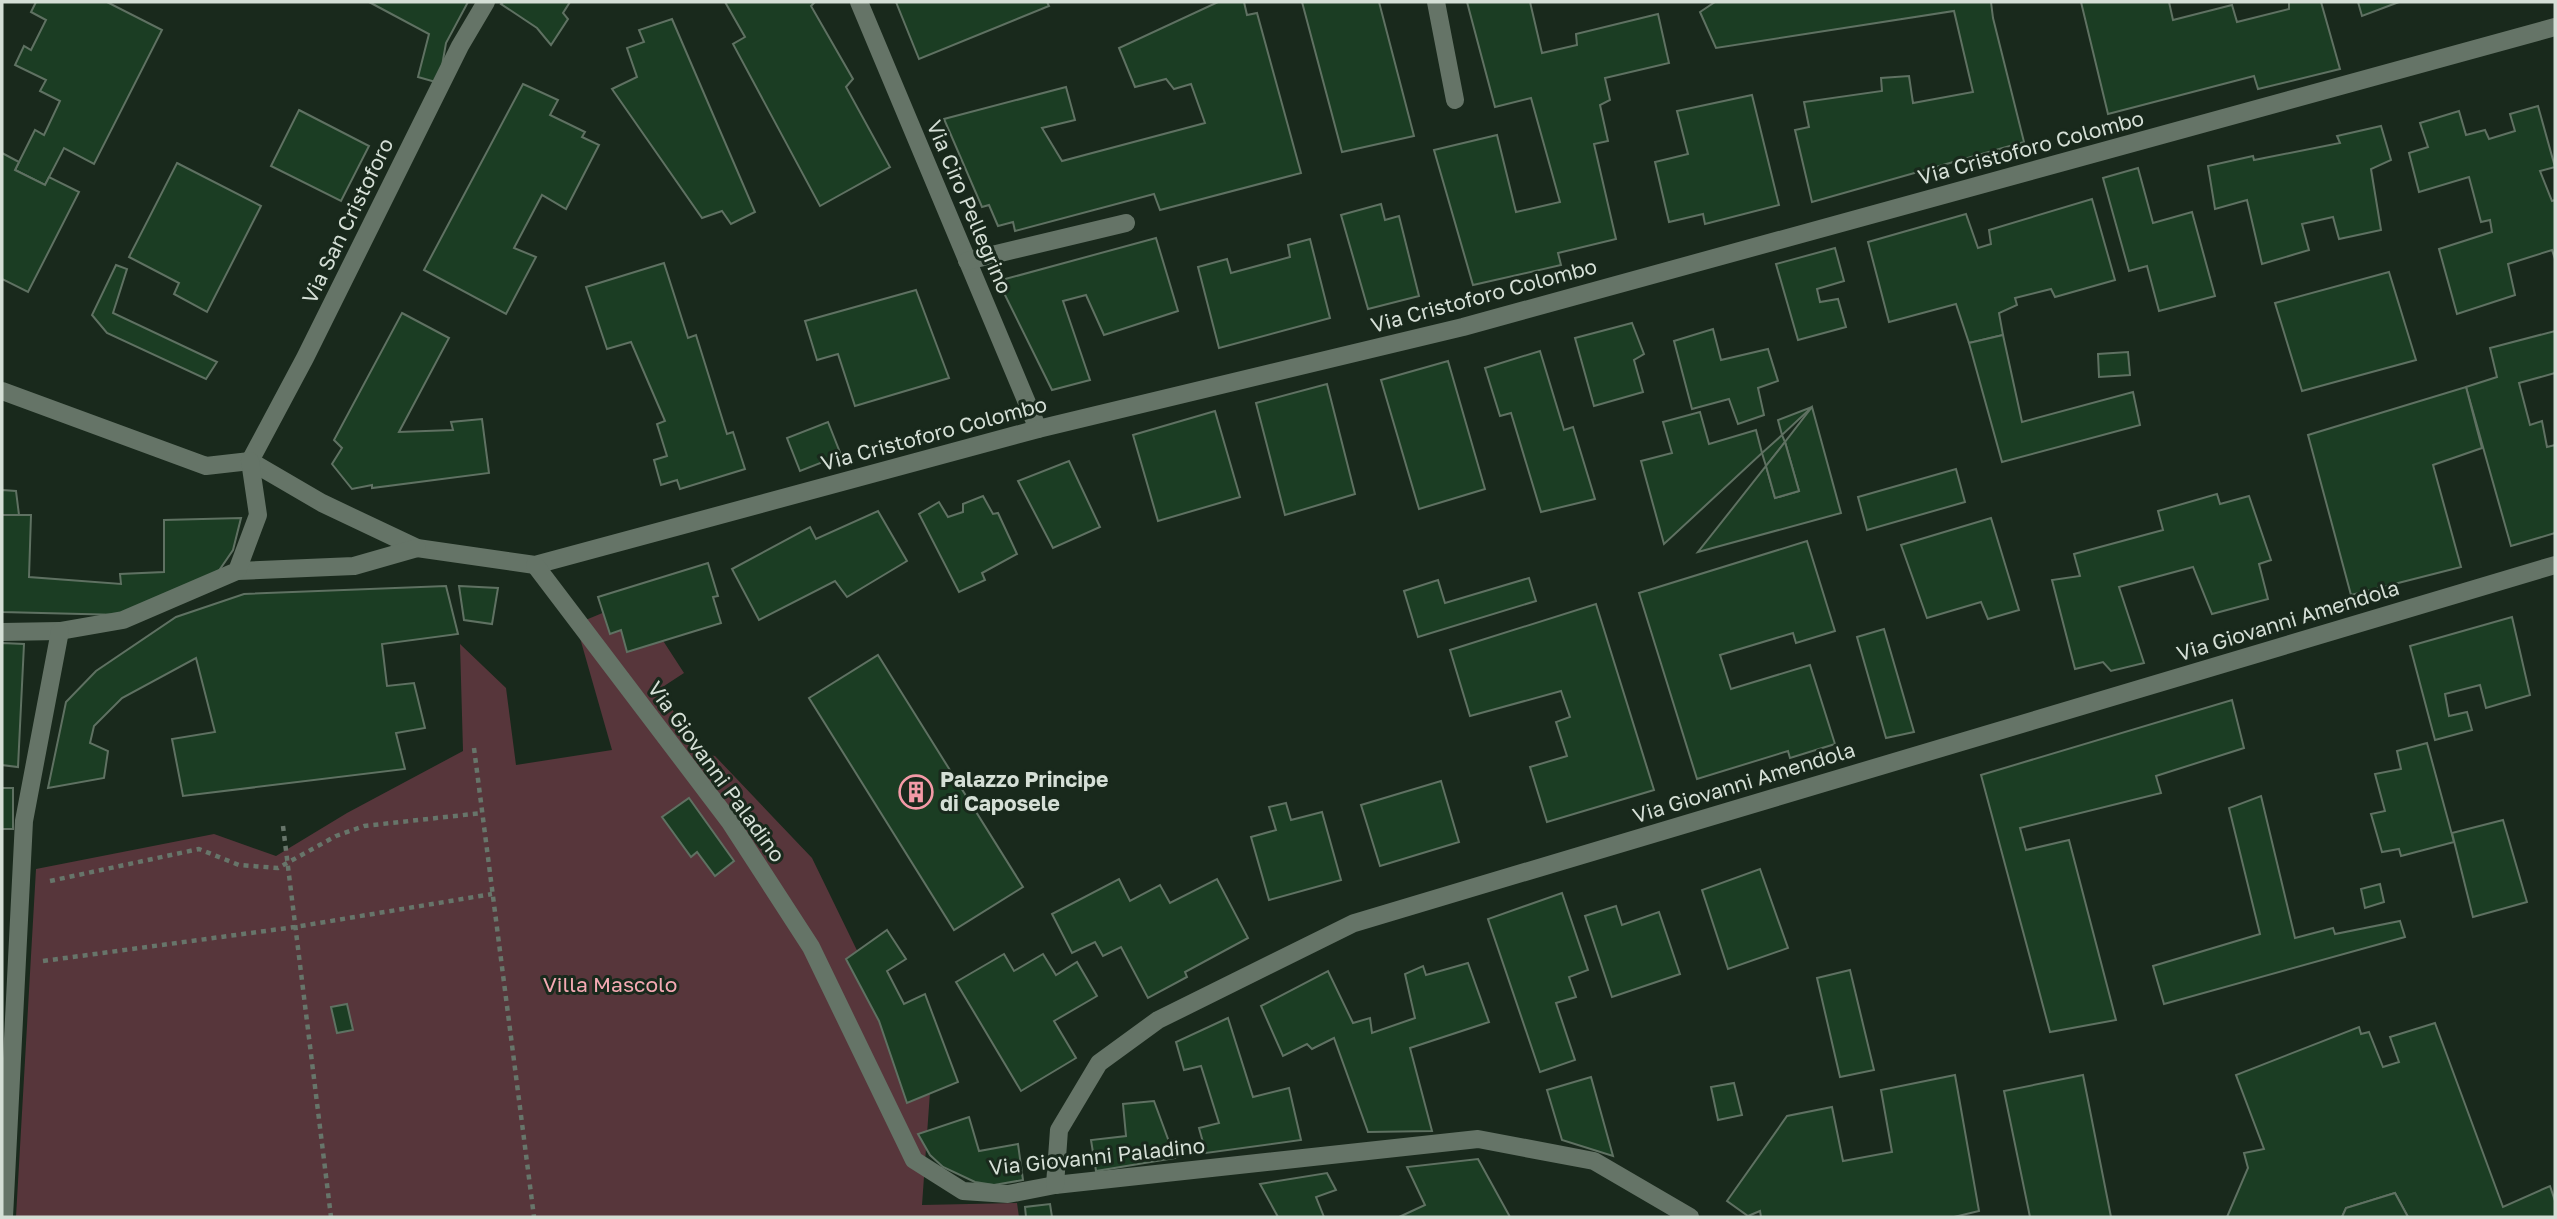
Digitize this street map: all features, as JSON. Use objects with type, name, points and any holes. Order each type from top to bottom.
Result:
[{"type":"street","name":"Via San Cristoforo","points":[[250,461],[311,346],[460,46],[486,2]]},
{"type":"street","name":"Via Ciro Pellegrino","points":[[859,2],[1038,429]]},
{"type":"street","points":[[1436,2],[1455,100]]},
{"type":"street","name":"Via Cristoforo Colombo","points":[[417,548],[535,565],[1038,429],[1463,327],[2555,27]]},
{"type":"street","points":[[967,261],[1126,223]]},
{"type":"street","points":[[2,391],[206,466],[250,461],[322,503],[417,548]]},
{"type":"street","points":[[237,571],[258,516],[250,461]]},
{"type":"street","points":[[2,632],[60,631],[123,621],[237,571],[354,566],[417,548]]},
{"type":"street","name":"Via Giovanni Paladino","points":[[535,565],[730,822],[811,947],[914,1160],[963,1191],[1008,1194],[1055,1185],[1478,1139],[1594,1161],[1690,1217]]},
{"type":"street","name":"Via Giovanni Amendola","points":[[1055,1185],[1059,1130],[1099,1063],[1158,1020],[1353,923],[2555,565]]},
{"type":"street","points":[[4,1217],[24,821],[60,631]]},
{"type":"path","points":[[474,748],[534,1217]]},
{"type":"path","points":[[49,881],[199,849],[239,864],[278,868],[288,865],[336,836],[364,826],[482,813]]},
{"type":"path","points":[[283,826],[331,1217]]},
{"type":"path","points":[[43,947],[42,961],[295,927],[492,894]]},
{"type":"green space","name":"Villa Mascolo","points":[[636,599],[684,673],[661,688],[695,752],[715,756],[812,858],[867,971],[931,1078],[922,1205],[1017,1203],[1019,1217],[16,1217],[36,869],[214,834],[276,856],[347,813],[463,751],[460,644],[506,688],[516,765],[612,750],[576,624]]},
{"type":"building","points":[[36,2],[107,2],[162,30],[94,164],[64,148],[45,185],[15,170],[35,130],[44,135],[60,101],[40,91],[46,80],[15,65],[24,46],[31,50],[46,20],[31,12]]},
{"type":"building","points":[[369,2],[468,2],[446,43],[439,83],[418,77],[429,34]]},
{"type":"building","points":[[570,2],[563,13],[568,19],[551,45],[537,28],[501,4]]},
{"type":"building","points":[[725,2],[815,2],[811,6],[853,79],[846,87],[890,167],[820,206],[733,44],[745,37]]},
{"type":"building","points":[[896,2],[1047,2],[1049,6],[919,59]]},
{"type":"building","points":[[1218,2],[1244,2],[1247,15],[1257,13],[1301,173],[1160,210],[1154,194],[1015,231],[1013,222],[998,226],[989,205],[982,207],[944,119],[1066,87],[1075,120],[1042,128],[1062,161],[1205,123],[1191,84],[1174,89],[1166,79],[1135,87],[1119,48]]},
{"type":"building","points":[[1302,2],[1379,2],[1414,136],[1342,152]]},
{"type":"building","points":[[1467,2],[1530,2],[1542,53],[1577,45],[1576,34],[1658,14],[1669,63],[1605,78],[1610,100],[1600,105],[1608,141],[1594,144],[1616,239],[1558,253],[1561,265],[1473,285],[1434,150],[1497,135],[1516,212],[1560,202],[1531,98],[1495,107]]},
{"type":"building","points":[[1715,2],[1991,2],[2024,142],[1812,202],[1795,130],[1809,127],[1804,102],[1882,91],[1881,78],[1909,76],[1913,103],[1973,92],[1954,11],[1716,48],[1700,12]]},
{"type":"building","points":[[2081,2],[2169,2],[2173,20],[2232,5],[2237,22],[2289,9],[2289,2],[2321,2],[2340,69],[2258,89],[2254,76],[2108,114]]},
{"type":"building","points":[[2358,2],[2399,2],[2362,16]]},
{"type":"building","points":[[672,19],[755,212],[731,224],[722,211],[702,218],[612,89],[637,77],[627,48],[644,42],[639,30]]},
{"type":"building","points":[[523,84],[558,100],[550,115],[585,132],[582,137],[599,145],[566,209],[542,195],[514,248],[536,257],[506,314],[424,270]]},
{"type":"building","points":[[1752,95],[1779,205],[1705,224],[1703,214],[1669,222],[1655,162],[1688,154],[1677,111]]},
{"type":"building","points":[[2538,106],[2555,167],[2540,171],[2552,201],[2555,200],[2555,259],[2552,250],[2508,264],[2515,295],[2457,314],[2439,249],[2492,232],[2490,220],[2481,222],[2469,177],[2419,192],[2409,153],[2428,147],[2420,123],[2459,111],[2466,135],[2485,130],[2489,139],[2515,131],[2510,114]]},
{"type":"building","points":[[299,110],[369,146],[341,201],[271,166]]},
{"type":"building","points":[[2381,126],[2391,160],[2371,169],[2381,230],[2339,239],[2333,217],[2302,224],[2309,250],[2262,264],[2247,200],[2215,209],[2208,166],[2253,156],[2254,160],[2340,143],[2337,136]]},
{"type":"building","points":[[2,153],[19,162],[15,170],[45,185],[49,177],[79,192],[28,292],[2,279]]},
{"type":"building","points":[[177,163],[261,206],[207,312],[174,294],[179,283],[129,257]]},
{"type":"building","points":[[2138,168],[2153,223],[2192,212],[2215,296],[2159,311],[2147,266],[2129,271],[2103,178]]},
{"type":"building","points":[[2092,199],[2115,280],[2055,297],[2051,289],[2015,298],[2017,305],[1999,313],[2003,335],[1969,343],[1956,304],[1889,322],[1868,242],[1966,214],[1978,248],[1991,244],[1989,230]]},
{"type":"building","points":[[1381,204],[1385,220],[1399,216],[1419,296],[1368,309],[1341,215]]},
{"type":"building","points":[[1156,238],[1178,311],[1104,335],[1086,295],[1063,301],[1090,380],[1052,390],[998,281]]},
{"type":"building","points":[[1310,239],[1330,318],[1219,348],[1198,267],[1227,259],[1231,273],[1290,257],[1288,245]]},
{"type":"building","points":[[1835,248],[1844,281],[1817,289],[1820,302],[1838,299],[1846,327],[1798,340],[1776,264]]},
{"type":"building","points":[[664,263],[688,338],[696,335],[727,434],[733,432],[745,469],[680,489],[677,480],[661,485],[654,460],[667,456],[657,424],[665,421],[631,342],[607,349],[586,287]]},
{"type":"building","points":[[116,265],[127,269],[113,313],[217,362],[206,379],[107,333],[92,315]]},
{"type":"building","points":[[2389,272],[2416,360],[2302,391],[2275,303]]},
{"type":"building","points":[[916,290],[949,378],[855,406],[838,354],[817,360],[805,321]]},
{"type":"building","points":[[402,313],[449,338],[399,432],[453,430],[451,422],[482,419],[489,473],[352,489],[332,464],[342,448],[334,440]]},
{"type":"building","points":[[1632,323],[1644,354],[1634,360],[1643,392],[1594,406],[1575,338]]},
{"type":"building","points":[[1713,329],[1721,360],[1768,349],[1778,381],[1758,388],[1764,415],[1738,424],[1729,399],[1692,409],[1674,341]]},
{"type":"building","points":[[2555,331],[2555,373],[2519,383],[2530,425],[2542,421],[2547,447],[2555,445],[2555,533],[2511,546],[2466,387],[2497,377],[2490,348]]},
{"type":"building","points":[[2003,335],[2022,422],[2133,392],[2140,425],[2002,462],[1969,343]]},
{"type":"building","points":[[1540,351],[1564,430],[1573,427],[1595,499],[1541,512],[1511,413],[1500,416],[1485,368]]},
{"type":"building","points":[[2128,352],[2130,375],[2099,377],[2098,354]]},
{"type":"building","points":[[1448,361],[1485,489],[1419,509],[1381,380]]},
{"type":"building","points":[[1327,384],[1355,494],[1285,515],[1256,403]]},
{"type":"building","points":[[2466,387],[2482,448],[2433,465],[2461,567],[2351,595],[2308,435]]},
{"type":"building","points":[[1812,407],[1841,513],[1698,552],[1766,466],[1775,498],[1799,491],[1785,442]]},
{"type":"building","points":[[1812,407],[1782,435],[1778,420]]},
{"type":"building","points":[[1215,411],[1240,497],[1158,521],[1133,435]]},
{"type":"building","points":[[1700,412],[1709,444],[1756,430],[1762,453],[1664,544],[1641,461],[1672,453],[1663,422]]},
{"type":"building","points":[[828,422],[841,455],[800,471],[787,438]]},
{"type":"building","points":[[1782,435],[1785,442],[1766,466],[1762,453]]},
{"type":"building","points":[[1785,442],[1799,491],[1775,498],[1766,466]]},
{"type":"building","points":[[1069,461],[1100,527],[1053,548],[1018,481]]},
{"type":"building","points":[[1956,469],[1965,502],[1867,530],[1858,497]]},
{"type":"building","points":[[2,490],[16,491],[19,515],[2,515]]},
{"type":"building","points":[[2217,494],[2220,504],[2249,496],[2271,560],[2259,564],[2268,599],[2212,614],[2193,567],[2119,587],[2144,663],[2111,671],[2103,662],[2075,669],[2052,580],[2080,576],[2074,554],[2163,530],[2158,511]]},
{"type":"building","points":[[983,496],[993,514],[998,513],[1017,554],[982,573],[985,580],[959,592],[919,514],[939,502],[948,517],[963,512],[963,504]]},
{"type":"building","points":[[878,511],[907,561],[847,597],[835,581],[759,620],[732,569],[810,527],[816,539]]},
{"type":"building","points":[[2,515],[31,515],[29,577],[121,584],[120,574],[164,572],[164,520],[241,518],[233,550],[218,572],[122,615],[2,612]]},
{"type":"building","points":[[1991,518],[2019,610],[1988,619],[1981,602],[1927,618],[1901,545]]},
{"type":"building","points":[[1807,541],[1835,631],[1796,643],[1793,633],[1720,655],[1731,689],[1810,665],[1835,744],[1790,758],[1788,751],[1697,779],[1639,593]]},
{"type":"building","points":[[708,563],[718,596],[713,597],[721,623],[627,652],[621,630],[610,634],[598,597]]},
{"type":"building","points":[[1529,578],[1536,601],[1418,637],[1404,591],[1438,580],[1445,603]]},
{"type":"building","points":[[446,586],[458,634],[382,644],[387,686],[414,683],[425,728],[396,733],[405,769],[183,796],[172,739],[215,732],[196,658],[122,698],[94,726],[90,743],[108,751],[104,778],[48,788],[66,702],[96,671],[176,617],[244,594]]},
{"type":"building","points":[[459,586],[498,588],[492,624],[464,620]]},
{"type":"building","points":[[1596,604],[1654,790],[1547,822],[1530,767],[1567,756],[1556,722],[1570,717],[1561,691],[1470,716],[1450,650]]},
{"type":"building","points":[[2512,617],[2530,695],[2486,708],[2480,685],[2445,694],[2449,716],[2467,712],[2472,730],[2435,740],[2410,646]]},
{"type":"building","points":[[1884,629],[1914,732],[1886,738],[1857,637]]},
{"type":"building","points":[[2,643],[24,644],[18,767],[2,765]]},
{"type":"building","name":"Palazzo Principe di Caposele","points":[[878,655],[1023,887],[954,930],[809,698]]},
{"type":"building","points":[[2232,700],[2244,748],[2156,776],[2161,793],[2020,828],[2026,850],[2069,840],[2116,1020],[2050,1032],[1981,775]]},
{"type":"building","points":[[2427,743],[2454,842],[2401,856],[2399,849],[2382,852],[2371,814],[2385,811],[2375,774],[2401,769],[2397,751]]},
{"type":"building","points":[[1441,781],[1459,842],[1380,866],[1361,805]]},
{"type":"building","points":[[2,788],[13,788],[13,829],[2,829]]},
{"type":"building","points":[[2261,796],[2295,938],[2333,928],[2335,934],[2400,921],[2405,937],[2164,1004],[2153,966],[2260,934],[2229,808]]},
{"type":"building","points":[[689,798],[734,861],[715,876],[697,852],[691,857],[662,817]]},
{"type":"building","points":[[1286,803],[1291,820],[1322,812],[1341,880],[1269,900],[1251,837],[1276,830],[1269,807]]},
{"type":"building","points":[[2503,820],[2527,902],[2473,917],[2452,833]]},
{"type":"building","points":[[1760,869],[1788,948],[1728,969],[1702,890]]},
{"type":"building","points":[[1119,879],[1130,901],[1160,885],[1170,903],[1217,879],[1248,938],[1185,972],[1187,977],[1148,998],[1121,947],[1103,956],[1095,942],[1072,953],[1052,914]]},
{"type":"building","points":[[2380,884],[2384,902],[2365,908],[2361,889]]},
{"type":"building","points":[[1562,893],[1588,970],[1569,977],[1576,997],[1556,1003],[1575,1060],[1540,1072],[1488,919]]},
{"type":"building","points":[[1616,906],[1622,925],[1659,912],[1680,974],[1612,997],[1585,916]]},
{"type":"building","points":[[887,930],[906,959],[887,971],[904,1004],[925,994],[958,1082],[907,1103],[879,1021],[846,959]]},
{"type":"building","points":[[1004,954],[1014,971],[1043,954],[1056,975],[1077,962],[1097,996],[1054,1021],[1076,1058],[1021,1091],[956,982]]},
{"type":"building","points":[[1468,963],[1489,1022],[1410,1048],[1432,1131],[1368,1132],[1334,1038],[1312,1049],[1307,1044],[1283,1056],[1261,1006],[1328,971],[1353,1023],[1370,1018],[1372,1033],[1415,1018],[1405,974],[1423,966],[1426,975]]},
{"type":"building","points":[[1850,970],[1874,1070],[1840,1077],[1817,978]]},
{"type":"building","points":[[347,1004],[353,1030],[337,1033],[331,1007]]},
{"type":"building","points":[[1228,1018],[1253,1097],[1289,1088],[1301,1140],[1206,1153],[1199,1128],[1219,1123],[1201,1066],[1184,1070],[1176,1042]]},
{"type":"building","points":[[2435,1023],[2503,1207],[2550,1186],[2555,1201],[2555,1217],[2408,1217],[2395,1193],[2346,1208],[2342,1217],[2227,1217],[2248,1168],[2244,1153],[2264,1149],[2236,1075],[2359,1027],[2361,1034],[2369,1032],[2383,1067],[2399,1062],[2390,1037]]},
{"type":"building","points":[[1955,1075],[1979,1211],[1954,1217],[1761,1217],[1760,1211],[1748,1216],[1727,1201],[1787,1116],[1832,1107],[1843,1161],[1892,1152],[1881,1090]]},
{"type":"building","points":[[2083,1075],[2111,1217],[2030,1217],[2004,1091]]},
{"type":"building","points":[[1591,1077],[1613,1156],[1562,1140],[1547,1090]]},
{"type":"building","points":[[1734,1083],[1742,1115],[1718,1120],[1711,1087]]},
{"type":"building","points":[[1154,1101],[1175,1158],[1096,1171],[1091,1140],[1126,1136],[1123,1104]]},
{"type":"building","points":[[969,1117],[979,1151],[1018,1144],[1023,1180],[994,1185],[975,1182],[943,1167],[930,1155],[918,1134]]},
{"type":"building","points":[[1478,1159],[1510,1217],[1399,1217],[1425,1205],[1407,1167]]},
{"type":"building","points":[[1327,1173],[1336,1190],[1316,1197],[1324,1217],[1278,1217],[1260,1184]]},
{"type":"building","points":[[2395,1193],[2408,1217],[2342,1217],[2346,1208]]},
{"type":"building","points":[[1050,1204],[1052,1217],[1026,1217],[1025,1207]]},
{"type":"place","name":"Palazzo Principe di Caposele","points":[[916,792]]}]
